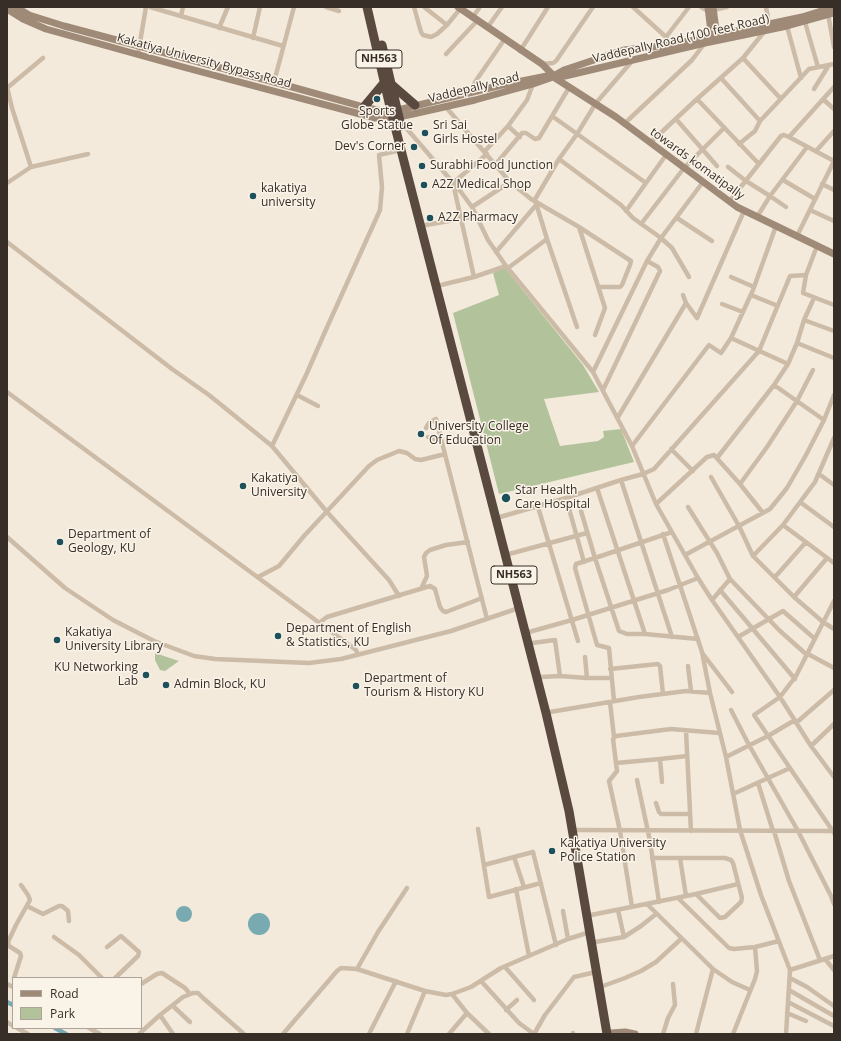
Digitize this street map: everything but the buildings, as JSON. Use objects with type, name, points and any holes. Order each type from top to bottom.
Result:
[{"type":"highway","name":"NH563","points":[[367,7],[426,225],[500,517],[520,608],[529,632],[550,712],[576,830],[591,915],[591,932],[595,942],[610,1034]]},
{"type":"highway","name":"NH563","points":[[373,7],[388,84]]},
{"type":"highway","points":[[364,107],[388,84],[415,105]]},
{"type":"highway","name":"NH563","points":[[397,117],[401,150],[520,608],[569,812],[591,932],[596,972],[610,1034]]},
{"type":"main road","name":"Kakatiya University Bypass Road","points":[[16,7],[29,15],[64,26],[382,111],[397,117]]},
{"type":"main road","points":[[397,117],[415,105],[546,76],[554,76],[564,70],[624,50],[712,39],[802,17],[832,7]]},
{"type":"main road","name":"towards komatipally","points":[[459,8],[520,51],[542,64],[554,76],[596,103],[730,202],[757,217],[834,254]]},
{"type":"main road","name":"Kakatiya University Bypass Road","points":[[7,9],[23,19],[46,29],[369,116],[397,117]]},
{"type":"main road","points":[[710,9],[712,39]]},
{"type":"main road","name":"Vaddepally Road (100 feet Road)","points":[[554,76],[565,76],[712,39],[764,32],[806,22],[831,14]]},
{"type":"main road","name":"Vaddepally Road","points":[[397,117],[475,100],[533,84],[554,76]]},
{"type":"main road","points":[[610,1034],[625,1032],[635,1034]]},
{"type":"street","points":[[138,54],[146,7]]},
{"type":"street","points":[[150,7],[283,46]]},
{"type":"street","points":[[181,16],[183,7]]},
{"type":"street","points":[[220,28],[228,7]]},
{"type":"street","points":[[253,38],[260,7]]},
{"type":"street","points":[[274,82],[294,7]]},
{"type":"street","points":[[326,7],[339,11]]},
{"type":"street","points":[[414,7],[423,35],[431,37],[447,25],[459,8]]},
{"type":"street","points":[[424,7],[447,25]]},
{"type":"street","points":[[446,54],[474,19],[480,7]]},
{"type":"street","points":[[487,28],[502,7]]},
{"type":"street","points":[[520,51],[548,7]]},
{"type":"street","points":[[542,64],[553,63],[556,61],[593,7]]},
{"type":"street","points":[[633,7],[666,37],[671,45]]},
{"type":"street","points":[[666,37],[689,7]]},
{"type":"street","points":[[701,7],[710,9],[727,7]]},
{"type":"street","points":[[766,7],[769,24]]},
{"type":"street","points":[[831,14],[834,47]]},
{"type":"street","points":[[806,22],[818,67]]},
{"type":"street","points":[[787,26],[801,78]]},
{"type":"street","points":[[650,143],[743,58],[764,32]]},
{"type":"street","points":[[624,124],[692,60],[712,39]]},
{"type":"street","points":[[472,92],[475,82],[504,40]]},
{"type":"street","points":[[31,167],[7,88],[43,58]]},
{"type":"street","points":[[743,58],[781,99]]},
{"type":"street","points":[[496,252],[536,203],[559,159],[577,134],[596,103],[634,59]]},
{"type":"street","points":[[739,144],[755,131],[760,121],[809,69],[832,65]]},
{"type":"street","points":[[814,89],[832,65]]},
{"type":"street","points":[[721,78],[760,121]]},
{"type":"street","points":[[453,183],[486,152],[508,126],[527,100],[533,84]]},
{"type":"street","points":[[496,164],[522,133],[524,132],[535,139],[539,138],[570,86]]},
{"type":"street","points":[[789,137],[834,88]]},
{"type":"street","points":[[697,99],[759,164]]},
{"type":"street","points":[[824,100],[834,109]]},
{"type":"street","points":[[445,106],[486,152],[510,182],[536,203],[579,227],[631,261],[620,287],[599,287]]},
{"type":"street","points":[[552,116],[646,183]]},
{"type":"street","points":[[397,117],[472,207],[488,240],[496,252],[593,372],[632,446],[656,504],[698,578],[780,696],[811,746],[834,777]]},
{"type":"street","points":[[676,119],[717,166]]},
{"type":"street","points":[[508,126],[520,137]]},
{"type":"street","points":[[641,224],[684,168],[724,128]]},
{"type":"street","points":[[816,151],[834,131]]},
{"type":"street","points":[[730,202],[778,137],[784,135],[789,137],[834,161],[797,236]]},
{"type":"street","points":[[757,217],[770,196],[807,147]]},
{"type":"street","points":[[272,446],[297,395],[380,210],[382,187],[379,155],[401,150]]},
{"type":"street","points":[[7,183],[31,167],[88,154]]},
{"type":"street","points":[[626,210],[666,155]]},
{"type":"street","points":[[559,159],[621,205],[641,224],[661,238],[672,248],[689,277]]},
{"type":"street","points":[[728,167],[746,181],[786,207]]},
{"type":"street","points":[[783,180],[815,199]]},
{"type":"street","points":[[472,207],[510,182]]},
{"type":"street","points":[[593,372],[647,261],[661,238],[703,182]]},
{"type":"street","points":[[453,183],[474,277]]},
{"type":"street","points":[[822,184],[834,190]]},
{"type":"street","points":[[536,203],[577,327]]},
{"type":"street","points":[[683,295],[686,303],[697,318],[744,210]]},
{"type":"street","points":[[810,210],[834,221]]},
{"type":"street","points":[[426,225],[476,216]]},
{"type":"street","points":[[677,218],[712,241]]},
{"type":"street","points":[[632,446],[709,345],[721,353],[731,338],[751,296],[776,226]]},
{"type":"street","points":[[579,227],[599,287],[605,311],[595,335]]},
{"type":"street","points":[[441,285],[507,267],[547,239]]},
{"type":"street","points":[[7,242],[110,322],[209,395],[272,446],[327,512],[389,580],[399,596]]},
{"type":"street","points":[[817,246],[806,274],[803,293],[834,306]]},
{"type":"street","points":[[603,390],[660,270],[658,267],[647,261]]},
{"type":"street","points":[[500,517],[538,507],[643,474],[654,469],[758,351],[790,276],[806,274]]},
{"type":"street","points":[[731,278],[754,287]]},
{"type":"street","points":[[751,296],[778,306]]},
{"type":"street","points":[[717,458],[774,385],[788,364],[797,343],[804,320],[814,298]]},
{"type":"street","points":[[618,417],[686,303]]},
{"type":"street","points":[[722,304],[743,312]]},
{"type":"street","points":[[804,320],[834,331]]},
{"type":"street","points":[[731,338],[788,364]]},
{"type":"street","points":[[797,343],[834,358]]},
{"type":"street","points":[[740,484],[797,402],[813,370]]},
{"type":"street","points":[[774,385],[824,420]]},
{"type":"street","points":[[7,392],[356,650],[358,655]]},
{"type":"street","points":[[297,395],[318,406]]},
{"type":"street","points":[[685,555],[770,509],[787,488],[806,455],[824,420],[834,395]]},
{"type":"street","points":[[426,428],[429,423],[436,419],[487,619]]},
{"type":"street","points":[[428,437],[442,442]]},
{"type":"street","points":[[754,556],[783,525],[815,482],[834,438]]},
{"type":"street","points":[[671,449],[693,471]]},
{"type":"street","points":[[258,577],[278,566],[369,466],[381,457],[399,451],[421,460],[445,454]]},
{"type":"street","points":[[656,504],[707,457],[714,455],[763,513]]},
{"type":"street","points":[[819,474],[834,485]]},
{"type":"street","points":[[711,477],[754,556],[794,597],[823,622],[834,629]]},
{"type":"street","points":[[621,480],[672,637]]},
{"type":"street","points":[[597,488],[645,634]]},
{"type":"street","points":[[566,498],[584,562]]},
{"type":"street","points":[[800,502],[834,526]]},
{"type":"street","points":[[538,507],[578,641]]},
{"type":"street","points":[[688,507],[701,526],[730,579],[768,619],[807,654],[834,668]]},
{"type":"street","points":[[580,511],[619,631],[627,634],[645,634],[698,639]]},
{"type":"street","points":[[783,525],[834,563]]},
{"type":"street","points":[[632,907],[620,831],[609,782],[617,771],[613,743],[611,678],[608,648],[597,645],[575,568],[576,564],[672,532]]},
{"type":"street","points":[[509,554],[587,533]]},
{"type":"street","points":[[663,534],[702,652],[710,693],[726,757],[740,830],[761,896],[790,970],[786,1034]]},
{"type":"street","points":[[7,538],[65,588],[102,614],[154,641],[194,656],[214,660],[309,663],[358,655],[451,631],[520,608]]},
{"type":"street","points":[[421,589],[427,576],[424,562],[424,556],[426,553],[430,550],[446,545],[468,542]]},
{"type":"street","points":[[775,577],[806,542]]},
{"type":"street","points":[[794,597],[827,558]]},
{"type":"street","points":[[529,632],[612,608],[680,586],[698,578]]},
{"type":"street","points":[[712,600],[730,579]]},
{"type":"street","points":[[319,623],[327,617],[430,586],[433,586],[435,589],[440,607],[446,612],[482,598]]},
{"type":"street","points":[[720,590],[795,679]]},
{"type":"street","points":[[834,600],[795,679],[780,696],[754,714],[834,832]]},
{"type":"street","points":[[738,637],[783,611],[815,640]]},
{"type":"street","points":[[532,643],[555,640],[560,676]]},
{"type":"street","points":[[702,652],[732,692]]},
{"type":"street","points":[[585,657],[587,678]]},
{"type":"street","points":[[610,669],[658,664],[660,666],[663,694]]},
{"type":"street","points":[[688,666],[690,691]]},
{"type":"street","points":[[540,677],[560,676],[611,678]]},
{"type":"street","points":[[726,757],[795,722],[834,690]]},
{"type":"street","points":[[550,712],[663,694],[690,691],[710,693]]},
{"type":"street","points":[[731,710],[749,745],[798,831],[834,904]]},
{"type":"street","points":[[811,746],[834,724]]},
{"type":"street","points":[[614,737],[671,729],[720,733]]},
{"type":"street","points":[[686,731],[691,831]]},
{"type":"street","points":[[616,763],[687,756]]},
{"type":"street","points":[[660,759],[662,782]]},
{"type":"street","points":[[733,794],[790,768]]},
{"type":"street","points":[[830,772],[834,768]]},
{"type":"street","points":[[637,780],[659,902]]},
{"type":"street","points":[[758,782],[789,881],[820,960]]},
{"type":"street","points":[[656,803],[661,814],[690,814]]},
{"type":"street","points":[[478,829],[488,897],[541,883]]},
{"type":"street","points":[[576,830],[740,830],[834,832]]},
{"type":"street","points":[[484,865],[533,852],[556,944]]},
{"type":"street","points":[[514,857],[524,887]]},
{"type":"street","points":[[652,858],[728,859],[733,863],[742,894],[740,902],[723,918],[720,918],[696,894]]},
{"type":"street","points":[[680,858],[686,896]]},
{"type":"street","points":[[591,915],[678,898],[738,884]]},
{"type":"street","points":[[14,977],[21,956],[20,953],[8,944],[30,899],[21,885]]},
{"type":"street","points":[[357,968],[378,932],[407,888]]},
{"type":"street","points":[[516,889],[529,956]]},
{"type":"street","points":[[678,898],[729,948],[755,947],[779,941]]},
{"type":"street","points":[[647,904],[712,969],[732,982],[750,990]]},
{"type":"street","points":[[27,906],[43,914],[62,906],[68,911],[69,921]]},
{"type":"street","points":[[618,910],[624,937]]},
{"type":"street","points":[[563,911],[568,939]]},
{"type":"street","points":[[595,942],[624,937],[656,914]]},
{"type":"street","points":[[283,1034],[341,968],[357,968],[425,991],[446,995],[471,987],[505,967],[556,944],[591,932]]},
{"type":"street","points":[[107,947],[121,936],[139,952],[138,956],[116,977]]},
{"type":"street","points":[[54,937],[80,955],[101,977]]},
{"type":"street","points":[[603,986],[641,971],[656,962],[681,938]]},
{"type":"street","points":[[733,1034],[756,971],[755,947]]},
{"type":"street","points":[[790,970],[834,956]]},
{"type":"street","points":[[825,959],[834,970]]},
{"type":"street","points":[[505,967],[534,1000]]},
{"type":"street","points":[[696,1034],[712,969]]},
{"type":"street","points":[[481,981],[519,1023],[534,1034],[545,1015],[574,977],[596,972]]},
{"type":"street","points":[[142,983],[162,973],[185,988],[190,994]]},
{"type":"street","points":[[790,978],[807,987],[834,1006]]},
{"type":"street","points":[[369,1034],[396,981]]},
{"type":"street","points":[[663,1034],[668,1018],[675,1005],[673,984]]},
{"type":"street","points":[[789,990],[834,1016]]},
{"type":"street","points":[[408,1034],[425,991]]},
{"type":"street","points":[[140,1031],[183,997],[193,993],[198,993],[244,1034]]},
{"type":"street","points":[[452,994],[467,1013],[489,1034]]},
{"type":"street","points":[[506,1010],[517,1000]]},
{"type":"street","points":[[788,1002],[834,1026]]},
{"type":"street","points":[[173,1006],[190,1022]]},
{"type":"street","points":[[449,1034],[467,1013]]},
{"type":"street","points":[[787,1013],[806,1021]]},
{"type":"street","points":[[160,1015],[173,1034]]},
{"type":"street","points":[[19,1029],[28,1034]]},
{"type":"street","points":[[91,1029],[100,1034]]},
{"type":"green space","points":[[505,268],[583,365],[599,392],[544,399],[560,446],[598,441],[604,437],[603,431],[621,429],[634,462],[499,494],[453,313],[499,295],[493,273]]},
{"type":"green space","points":[[155,653],[179,661],[165,671],[160,670],[155,660]]},
{"type":"water","points":[[181,906],[187,906],[192,911],[190,920],[187,922],[181,922],[176,917],[176,911]]},
{"type":"water","points":[[259,913],[267,916],[270,924],[267,932],[259,935],[251,932],[248,924],[251,916]]},
{"type":"waterway","points":[[7,1002],[12,1004]]},
{"type":"waterway","points":[[57,1029],[66,1034]]},
{"type":"place","name":"Sports Globe Statue","points":[[377,99]]},
{"type":"place","name":"Sri Sai Girls Hostel","points":[[425,133]]},
{"type":"place","name":"Dev's Corner","points":[[414,147]]},
{"type":"place","name":"Surabhi Food Junction","points":[[422,166]]},
{"type":"place","name":"A2Z Medical Shop","points":[[424,185]]},
{"type":"place","name":"kakatiya university","points":[[253,196]]},
{"type":"place","name":"A2Z Pharmacy","points":[[430,218]]},
{"type":"place","name":"University College Of Education","points":[[421,434]]},
{"type":"place","name":"Kakatiya University","points":[[243,486]]},
{"type":"place","name":"Star Health Care Hospital","points":[[506,498]]},
{"type":"place","name":"Department of Geology, KU","points":[[60,542]]},
{"type":"place","name":"Department of English & Statistics, KU","points":[[278,636]]},
{"type":"place","name":"Kakatiya University Library","points":[[57,640]]},
{"type":"place","name":"KU Networking Lab","points":[[146,675]]},
{"type":"place","name":"Admin Block, KU","points":[[166,685]]},
{"type":"place","name":"Department of Tourism & History KU","points":[[356,686]]},
{"type":"place","name":"Kakatiya University Police Station","points":[[552,851]]}]
